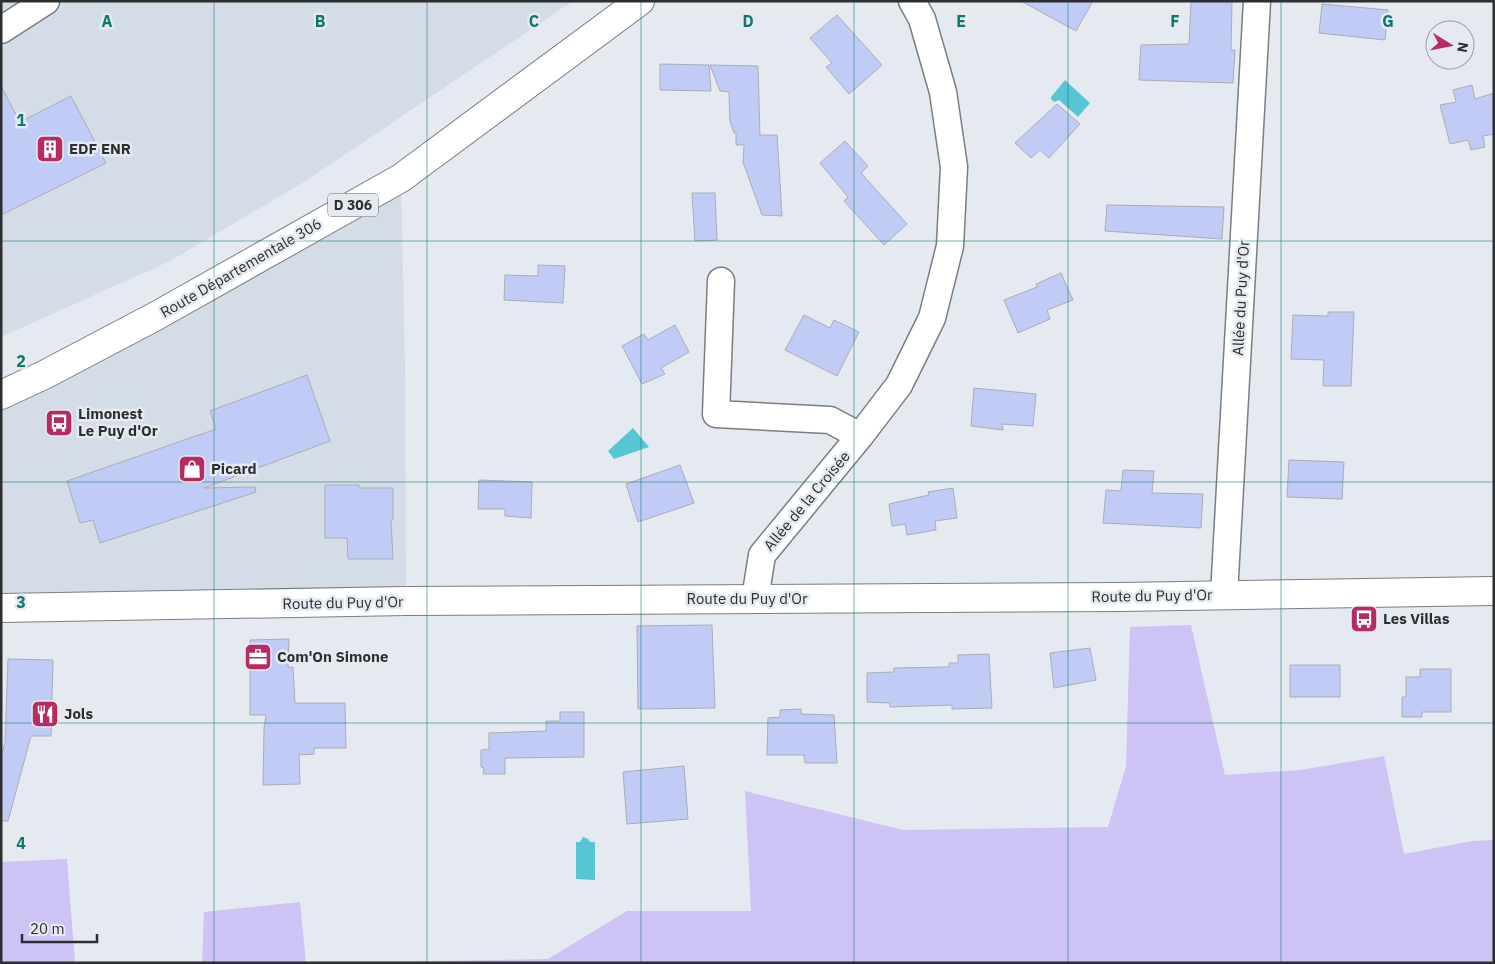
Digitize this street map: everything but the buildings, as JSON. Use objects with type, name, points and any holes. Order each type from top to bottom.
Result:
[{"type":"main road","name":"Route Départementale 306","points":[[1,395],[44,375],[156,316],[400,178],[640,1]]},
{"type":"main road","name":"Route du Puy d'Or","points":[[1,608],[416,601],[1494,591]]},
{"type":"street","points":[[1,30],[46,1]]},
{"type":"street","name":"Allée de la Croisée","points":[[755,599],[762,555],[860,436],[899,384],[932,318],[950,246],[954,167],[943,92],[922,19],[912,1]]},
{"type":"street","name":"Allée du Puy d'Or","points":[[1224,595],[1257,1]]},
{"type":"street","name":"Allée de la Croisée","points":[[721,281],[716,414],[830,420],[860,436]]},
{"type":"shaded area","points":[[1,1],[573,1],[304,182],[168,262],[1,337]]},
{"type":"shaded area","points":[[401,178],[405,365],[406,601],[1,608],[1,395]]},
{"type":"shaded area","points":[[1191,625],[1225,775],[1300,770],[1384,756],[1404,854],[1472,841],[1494,840],[1494,963],[306,963],[548,959],[627,911],[751,911],[745,791],[903,830],[1108,827],[1126,766],[1130,627]]},
{"type":"shaded area","points":[[67,859],[75,963],[1,963],[1,862]]},
{"type":"shaded area","points":[[300,902],[306,963],[202,963],[204,912]]},
{"type":"water","points":[[1065,80],[1090,103],[1078,117],[1059,100],[1054,102],[1051,99]]},
{"type":"water","points":[[633,428],[649,447],[614,459],[608,451]]},
{"type":"water","points":[[583,837],[590,842],[595,842],[595,880],[576,879],[576,842],[580,842]]},
{"type":"place","name":"EDF ENR","points":[[50,149]]},
{"type":"place","name":"Limonest Le Puy d'Or","points":[[59,423]]},
{"type":"place","name":"Picard","points":[[192,469]]},
{"type":"place","name":"Les Villas","points":[[1364,619]]},
{"type":"place","name":"Com'On Simone","points":[[258,657]]},
{"type":"place","name":"Jols","points":[[45,714]]}]
